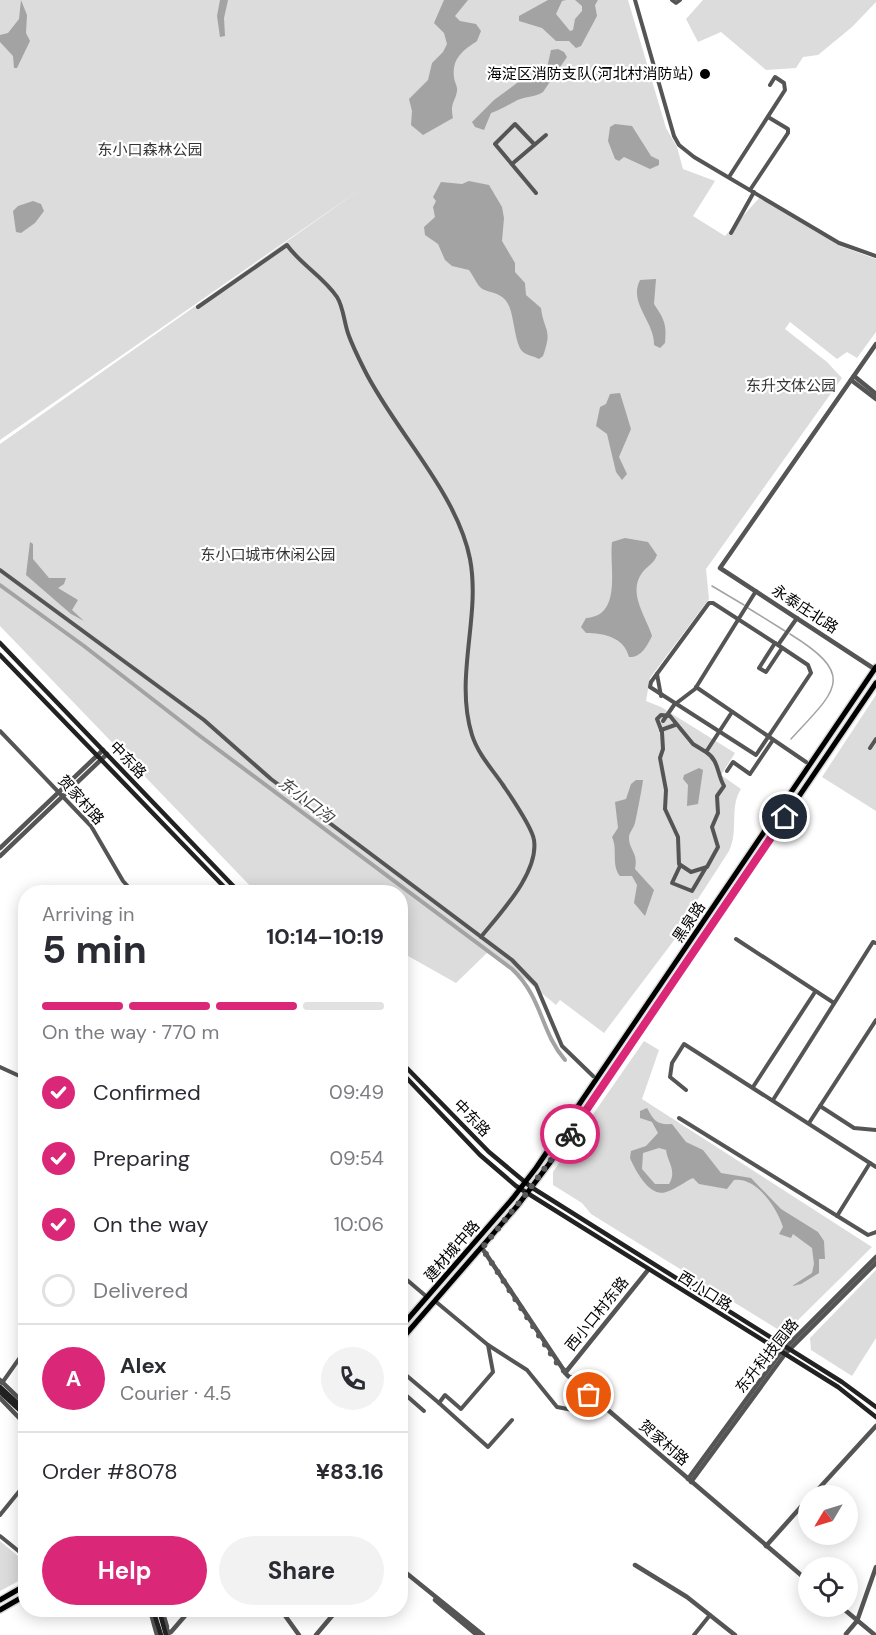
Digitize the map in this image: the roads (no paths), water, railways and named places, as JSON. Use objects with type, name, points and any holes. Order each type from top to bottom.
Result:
[{"type":"main road","name":"中东路","points":[[0,643],[232,885]]},
{"type":"main road","name":"中东路","points":[[0,655],[222,885]]},
{"type":"main road","name":"黑泉路","points":[[520,1189],[876,669]]},
{"type":"main road","name":"黑泉路","points":[[531,1187],[595,1097],[876,682]]},
{"type":"main road","name":"中东路","points":[[408,1069],[483,1146],[531,1187]]},
{"type":"main road","name":"中东路","points":[[408,1079],[480,1155],[520,1189]]},
{"type":"main road","name":"西小口路","points":[[531,1187],[851,1387],[876,1407]]},
{"type":"main road","name":"建材城中路","points":[[408,1332],[482,1248],[531,1187]]},
{"type":"main road","name":"西小口路","points":[[520,1189],[846,1393],[876,1417]]},
{"type":"main road","name":"建材城中路","points":[[408,1319],[520,1189]]},
{"type":"main road","points":[[0,1383],[18,1402]]},
{"type":"main road","points":[[0,1392],[18,1409]]},
{"type":"main road","points":[[0,1600],[18,1590]]},
{"type":"main road","points":[[0,1610],[18,1600]]},
{"type":"main road","points":[[154,1617],[159,1635]]},
{"type":"main road","points":[[161,1617],[168,1634]]},
{"type":"street","points":[[635,0],[674,136],[679,145],[694,157],[839,243],[876,256]]},
{"type":"street","points":[[672,0],[676,3],[680,0]]},
{"type":"street","points":[[729,177],[785,90],[784,83],[775,77],[770,85]]},
{"type":"street","points":[[731,233],[752,191],[788,133],[788,129],[768,117]]},
{"type":"street","points":[[534,144],[515,124],[495,144],[536,193]]},
{"type":"street","points":[[512,164],[546,135]]},
{"type":"street","points":[[198,308],[287,245],[296,257],[312,268],[338,298],[349,336],[365,371],[457,521],[470,559],[472,607],[466,656],[466,700],[472,735],[482,756],[508,792],[534,839],[533,864],[504,909],[481,937]]},
{"type":"street","points":[[853,378],[876,344]]},
{"type":"street","points":[[853,378],[876,394]]},
{"type":"street","points":[[853,378],[876,399]]},
{"type":"street","name":"永泰庄北路","points":[[853,378],[720,568],[876,669]]},
{"type":"street","points":[[0,570],[204,720],[271,780],[527,974],[546,1004],[562,1046],[594,1079]]},
{"type":"street","points":[[663,721],[674,705],[696,687],[756,591]]},
{"type":"street","points":[[727,771],[733,762],[750,774],[812,670],[808,665],[713,603],[706,604],[650,685],[652,691],[753,755],[756,755],[771,738]]},
{"type":"street","points":[[778,646],[766,672],[759,668],[778,646],[797,618]]},
{"type":"street","points":[[657,674],[661,696]]},
{"type":"street","points":[[696,687],[806,762]]},
{"type":"street","points":[[706,752],[732,712]]},
{"type":"street","points":[[667,714],[693,744],[715,759],[718,777],[724,786],[717,796],[718,813],[712,827],[718,848],[692,891],[672,883],[680,866]]},
{"type":"street","points":[[667,714],[658,717],[663,749],[660,758],[666,790],[665,809],[678,837],[677,857],[680,866],[691,872],[706,869]]},
{"type":"street","points":[[661,729],[675,725]]},
{"type":"street","name":"贺家村路","points":[[0,731],[91,826],[127,885]]},
{"type":"street","points":[[870,747],[876,739]]},
{"type":"street","points":[[0,848],[105,752]]},
{"type":"street","points":[[0,856],[61,794]]},
{"type":"street","points":[[736,939],[834,1003]]},
{"type":"street","points":[[773,1100],[873,942],[876,943]]},
{"type":"street","points":[[753,1087],[814,992]]},
{"type":"street","points":[[809,1123],[876,1020]]},
{"type":"street","points":[[686,1090],[670,1077],[672,1063],[684,1044],[876,1167]]},
{"type":"street","points":[[0,1067],[18,1075]]},
{"type":"street","points":[[820,1106],[854,1128],[876,1130]]},
{"type":"street","points":[[679,1118],[868,1235],[876,1232]]},
{"type":"street","points":[[837,1216],[870,1163]]},
{"type":"street","name":"贺家村路","points":[[482,1248],[565,1373],[798,1573]]},
{"type":"street","name":"东升科技园路","points":[[690,1481],[783,1353],[876,1257]]},
{"type":"street","name":"东升科技园路","points":[[788,1348],[876,1263]]},
{"type":"street","name":"西小口村东路","points":[[565,1373],[648,1270]]},
{"type":"street","points":[[408,1281],[428,1297]]},
{"type":"street","points":[[435,1301],[488,1345],[527,1370],[557,1407],[573,1410]]},
{"type":"street","points":[[439,1402],[445,1395],[460,1409],[493,1372],[488,1345]]},
{"type":"street","points":[[18,1359],[0,1383],[18,1398]]},
{"type":"street","points":[[408,1377],[488,1447],[512,1420]]},
{"type":"street","points":[[408,1397],[424,1411]]},
{"type":"street","points":[[0,1398],[18,1417]]},
{"type":"street","points":[[822,1485],[876,1426]]},
{"type":"street","points":[[0,1515],[18,1494]]},
{"type":"street","points":[[766,1546],[798,1510]]},
{"type":"street","points":[[0,1536],[18,1551]]},
{"type":"street","points":[[635,1565],[710,1615],[735,1635]]},
{"type":"street","points":[[846,1634],[857,1621],[876,1567]]},
{"type":"street","points":[[408,1576],[483,1635]]},
{"type":"street","points":[[408,1577],[477,1635]]},
{"type":"street","points":[[694,1635],[710,1615]]},
{"type":"street","points":[[162,1617],[168,1634],[184,1617]]},
{"type":"street","points":[[286,1617],[299,1635]]},
{"type":"street","points":[[316,1635],[330,1617]]},
{"type":"street","points":[[852,1617],[874,1635]]},
{"type":"waterway","name":"东小口沟","points":[[0,585],[400,885]]},
{"type":"waterway","points":[[712,586],[744,605]]},
{"type":"waterway","points":[[748,608],[785,631]]},
{"type":"waterway","points":[[790,634],[825,661],[832,673],[833,684],[819,708],[791,739]]},
{"type":"waterway","name":"东小口沟","points":[[408,891],[512,969],[530,991],[551,1038],[565,1060]]},
{"type":"place","name":"海淀区消防支队(河北村消防站)","points":[[705,74]]},
{"type":"park label","name":"东小口森林公园","points":[[150,150]]},
{"type":"park label","name":"东升文体公园","points":[[791,386]]},
{"type":"park label","name":"东小口城市休闲公园","points":[[268,555]]}]
